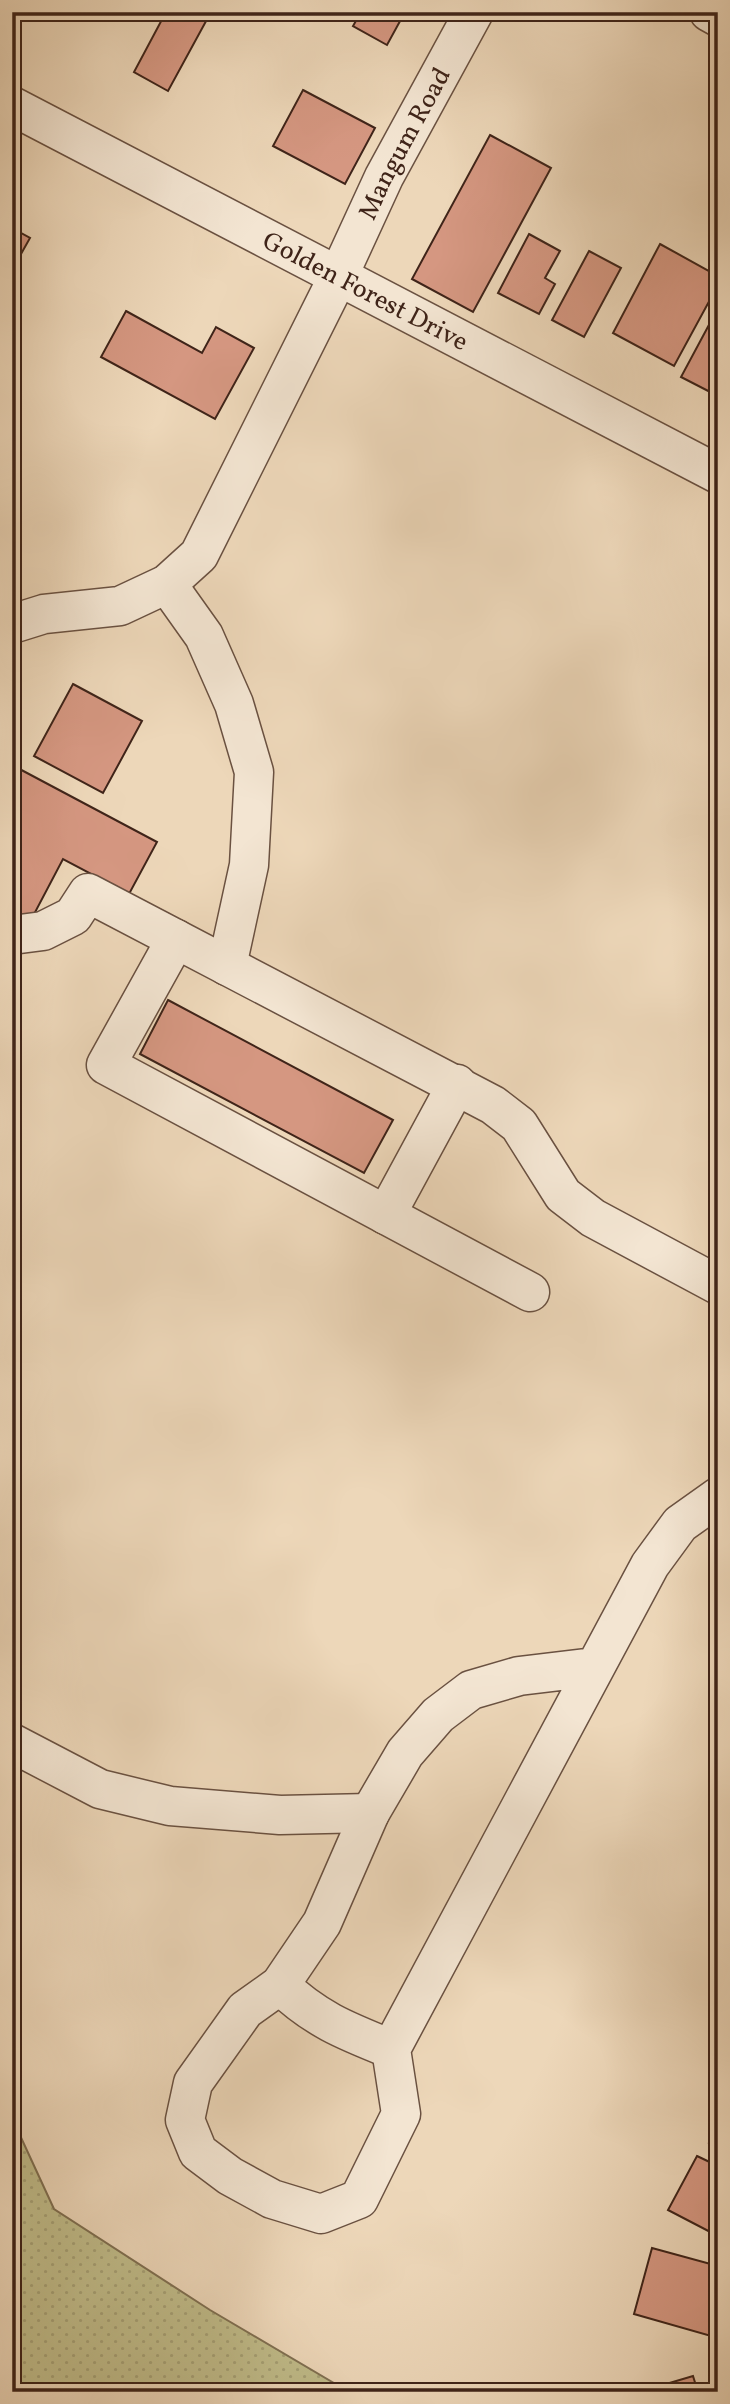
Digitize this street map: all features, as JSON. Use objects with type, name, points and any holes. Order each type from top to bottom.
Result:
[{"type":"street","name":"Mangum Road","points":[[12,624],[44,614],[120,606],[167,584],[199,555],[338,277],[384,177],[474,12]]},
{"type":"street","points":[[709,12],[718,17]]},
{"type":"street","name":"Golden Forest Drive","points":[[12,106],[718,474]]},
{"type":"street","points":[[167,584],[204,636],[234,704],[254,772],[248,865],[227,966]]},
{"type":"street","points":[[12,935],[43,931],[73,916],[88,893],[493,1104],[519,1125],[563,1195],[593,1218],[718,1285]]},
{"type":"street","points":[[176,939],[106,1065],[530,1292]]},
{"type":"street","points":[[386,1215],[457,1084]]},
{"type":"street","points":[[594,1667],[519,1676],[471,1690],[438,1715],[405,1753],[370,1813],[322,1923],[280,1985],[245,2010],[193,2083],[185,2120],[198,2152],[230,2176],[272,2199],[321,2214],[359,2199],[401,2114],[391,2049],[650,1564],[680,1524],[718,1497]]},
{"type":"street","points":[[12,1743],[100,1789],[170,1806],[280,1815],[370,1813]]},
{"type":"street","points":[[280,1985],[300,2005],[334,2026],[391,2049]]},
{"type":"shaded area","points":[[12,2118],[54,2209],[210,2310],[349,2392],[12,2392]]},
{"type":"building","points":[[166,12],[211,12],[168,91],[134,72]]},
{"type":"building","points":[[361,12],[405,12],[387,45],[353,26]]},
{"type":"building","points":[[303,90],[375,128],[345,184],[273,146]]},
{"type":"building","points":[[490,135],[551,168],[473,312],[412,279]]},
{"type":"building","points":[[12,228],[30,238],[12,270]]},
{"type":"building","points":[[529,234],[560,251],[545,278],[555,284],[539,314],[498,293]]},
{"type":"building","points":[[660,244],[718,276],[718,285],[674,366],[613,333]]},
{"type":"building","points":[[589,251],[621,268],[584,337],[552,320]]},
{"type":"building","points":[[718,308],[718,396],[681,377]]},
{"type":"building","points":[[126,311],[202,353],[216,327],[254,348],[215,419],[101,357]]},
{"type":"building","points":[[73,684],[142,721],[103,793],[34,756]]},
{"type":"building","points":[[12,765],[157,842],[129,894],[63,859],[31,920],[12,910]]},
{"type":"building","points":[[168,1000],[393,1120],[364,1173],[140,1054]]},
{"type":"building","points":[[718,2128],[718,2148],[709,2143]]},
{"type":"building","points":[[697,2156],[718,2166],[718,2236],[668,2210]]},
{"type":"building","points":[[652,2248],[718,2266],[718,2338],[634,2314]]},
{"type":"building","points":[[693,2376],[698,2392],[657,2392],[656,2387]]},
{"type":"waterway","points":[[12,2388],[19,2392]]}]
